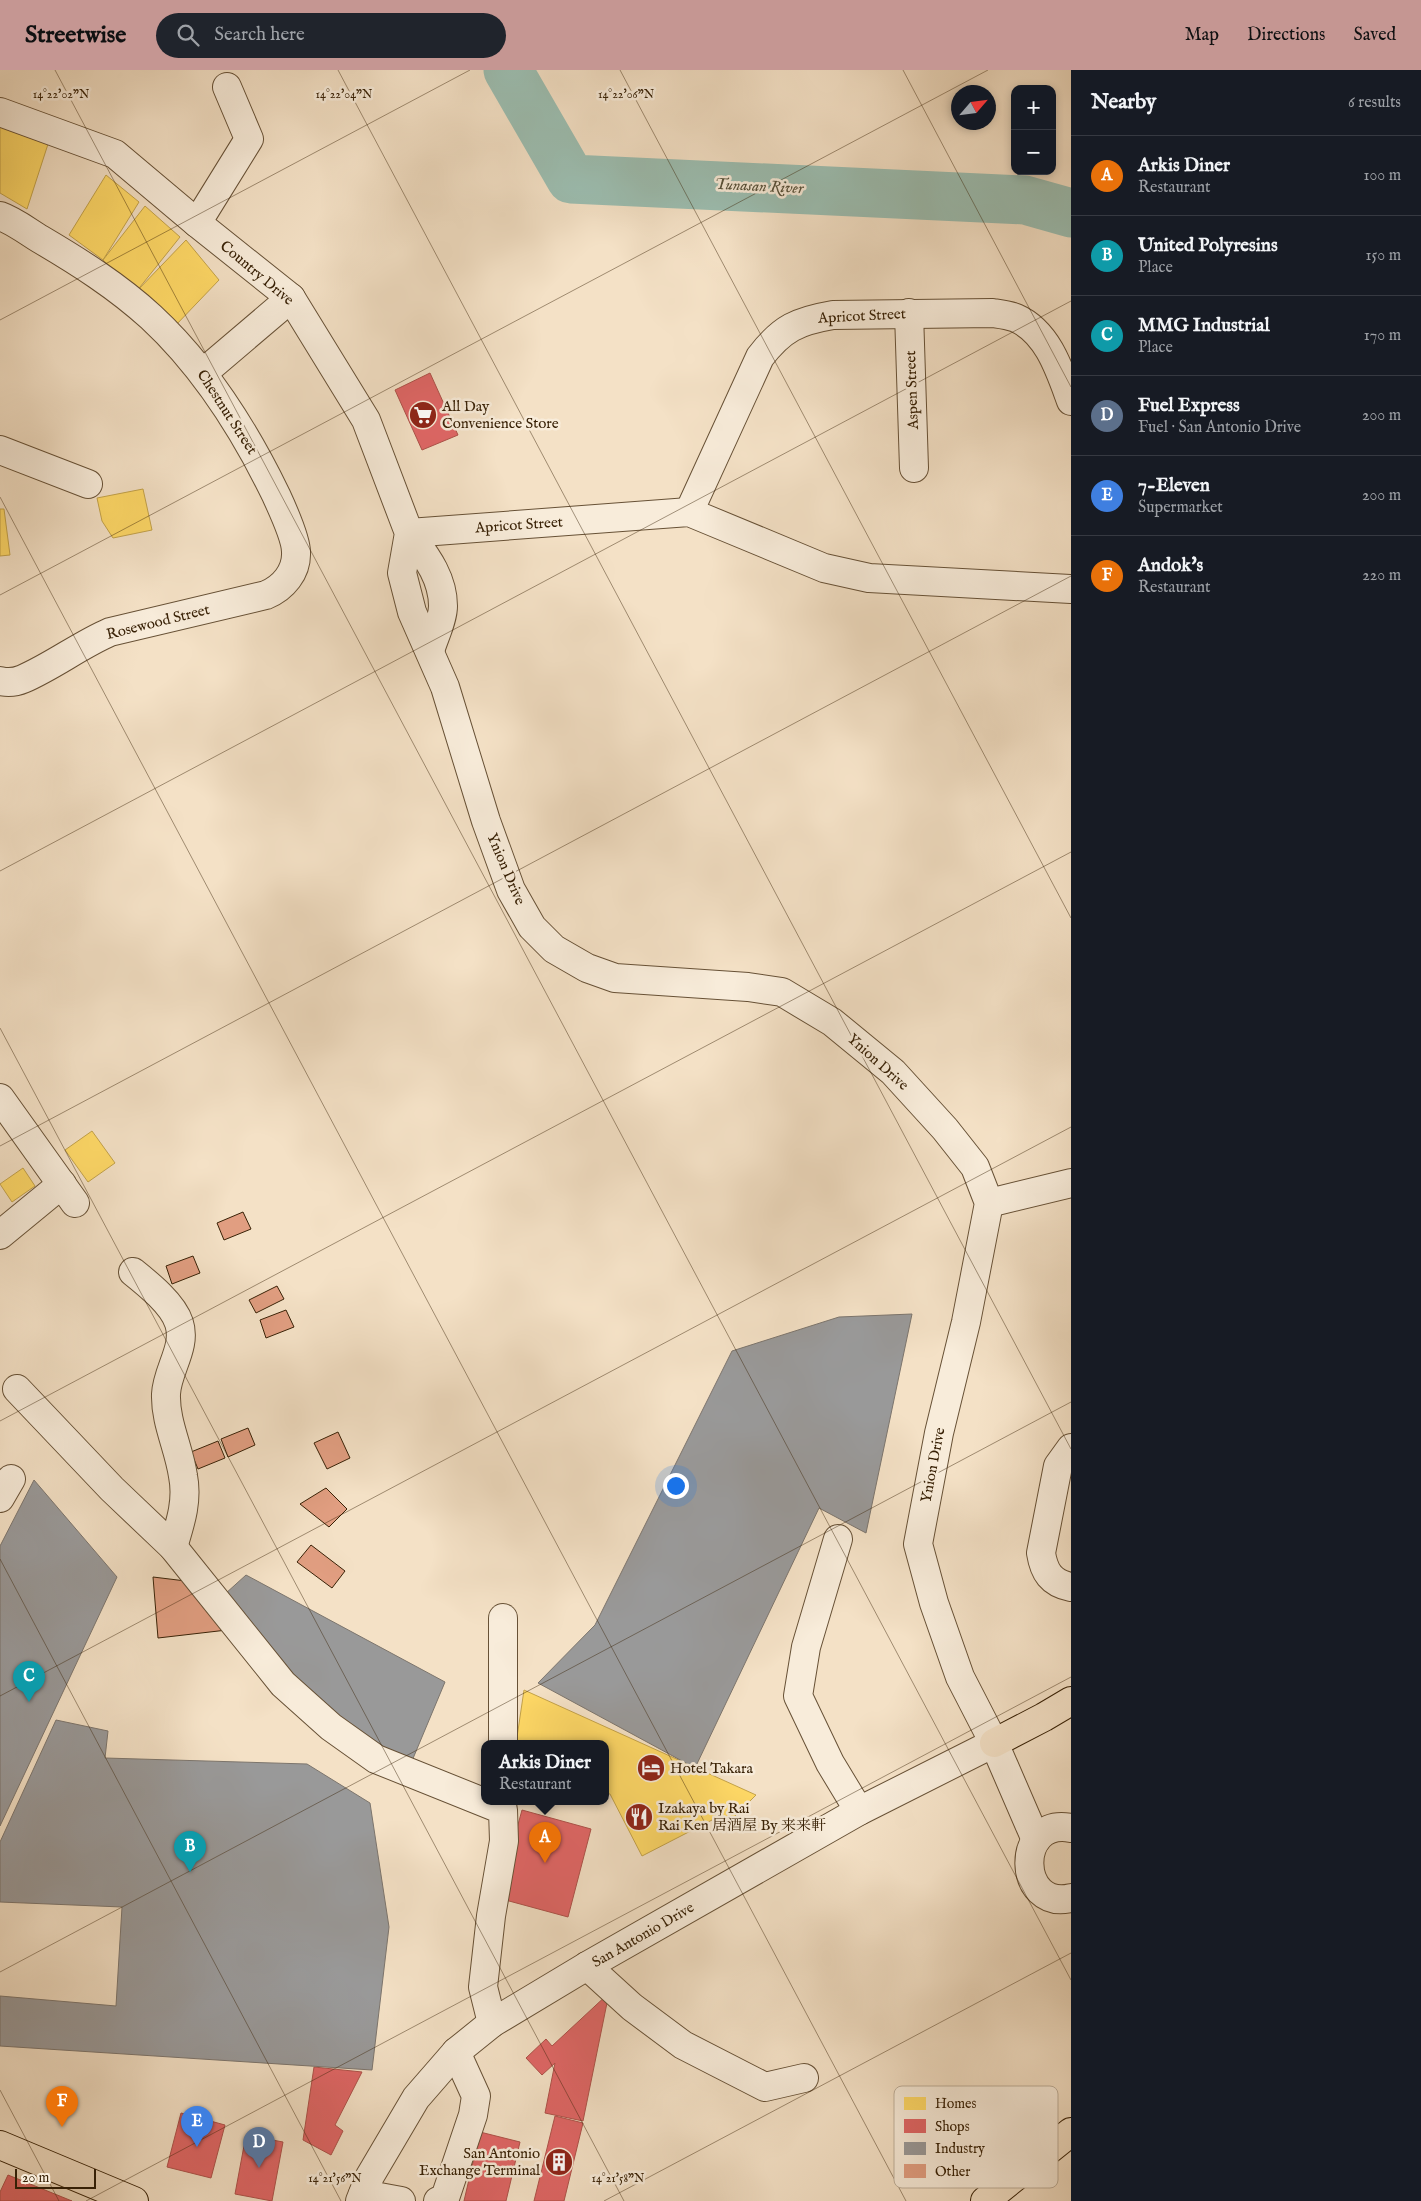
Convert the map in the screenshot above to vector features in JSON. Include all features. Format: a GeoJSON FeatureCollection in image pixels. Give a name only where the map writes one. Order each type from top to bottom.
{"type":"FeatureCollection","features":[{"type":"Feature","properties":{"kind":"main road"},"geometry":{"type":"LineString","coordinates":[[994,1743],[1071,1701]]}},
{"type":"Feature","properties":{"kind":"main road"},"geometry":{"type":"LineString","coordinates":[[1044,1717],[1071,1708]]}},
{"type":"Feature","properties":{"kind":"main road"},"geometry":{"type":"LineString","coordinates":[[1058,2142],[1071,2132]]}},
{"type":"Feature","properties":{"kind":"main road"},"geometry":{"type":"LineString","coordinates":[[0,2145],[134,2201]]}},
{"type":"Feature","properties":{"kind":"main road"},"geometry":{"type":"LineString","coordinates":[[985,2201],[1001,2188]]}},
{"type":"Feature","properties":{"kind":"street"},"geometry":{"type":"LineString","coordinates":[[197,223],[249,138],[227,87]]}},
{"type":"Feature","properties":{"kind":"street","name":"Country Drive"},"geometry":{"type":"LineString","coordinates":[[0,112],[115,154],[197,223],[292,298],[366,420],[409,533],[432,566],[440,585],[443,607],[430,651]]}},
{"type":"Feature","properties":{"kind":"street","name":"Chestnut Street"},"geometry":{"type":"LineString","coordinates":[[1,221],[94,272],[151,316],[204,372],[253,448],[284,511],[296,551],[294,566],[287,580],[277,590],[266,595]]}},
{"type":"Feature","properties":{"kind":"street"},"geometry":{"type":"LineString","coordinates":[[204,372],[292,298]]}},
{"type":"Feature","properties":{"kind":"street","name":"Apricot Street"},"geometry":{"type":"LineString","coordinates":[[689,512],[760,357],[773,339],[789,327],[812,318],[833,314],[909,313],[993,313],[1016,318],[1035,331],[1050,351],[1071,401]]}},
{"type":"Feature","properties":{"kind":"street","name":"Aspen Street"},"geometry":{"type":"LineString","coordinates":[[909,313],[914,468]]}},
{"type":"Feature","properties":{"kind":"street"},"geometry":{"type":"LineString","coordinates":[[0,450],[88,484]]}},
{"type":"Feature","properties":{"kind":"street","name":"Apricot Street"},"geometry":{"type":"LineString","coordinates":[[409,533],[689,512],[824,568],[869,578],[1071,590]]}},
{"type":"Feature","properties":{"kind":"street","name":"Ynion Drive"},"geometry":{"type":"LineString","coordinates":[[409,533],[402,573],[406,593],[412,612],[445,687],[486,821],[511,890],[532,927],[554,949],[587,968],[615,978],[748,987],[782,992],[832,1022],[893,1072],[945,1129],[975,1167],[989,1204],[966,1322],[939,1433],[918,1544],[934,1603],[960,1676],[994,1743],[1036,1840]]}},
{"type":"Feature","properties":{"kind":"street","name":"Rosewood Street"},"geometry":{"type":"LineString","coordinates":[[0,681],[7,683],[22,680],[88,642],[110,632],[266,595]]}},
{"type":"Feature","properties":{"kind":"street"},"geometry":{"type":"LineString","coordinates":[[0,1235],[68,1193],[1,1101]]}},
{"type":"Feature","properties":{"kind":"street"},"geometry":{"type":"LineString","coordinates":[[989,1204],[1071,1183]]}},
{"type":"Feature","properties":{"kind":"street"},"geometry":{"type":"LineString","coordinates":[[133,1272],[156,1290],[179,1322],[180,1342],[167,1389],[166,1408],[184,1477],[184,1512],[173,1547]]}},
{"type":"Feature","properties":{"kind":"street"},"geometry":{"type":"LineString","coordinates":[[18,1389],[112,1488],[173,1547],[283,1684],[331,1727],[376,1759],[481,1798]]}},
{"type":"Feature","properties":{"kind":"street"},"geometry":{"type":"LineString","coordinates":[[1071,1448],[1058,1466],[1041,1553],[1043,1565],[1050,1578],[1060,1585],[1071,1587]]}},
{"type":"Feature","properties":{"kind":"street"},"geometry":{"type":"LineString","coordinates":[[838,1539],[806,1647],[798,1696],[830,1763],[859,1811]]}},
{"type":"Feature","properties":{"kind":"street"},"geometry":{"type":"LineString","coordinates":[[503,1618],[503,1740]]}},
{"type":"Feature","properties":{"kind":"street","name":"San Antonio Drive"},"geometry":{"type":"LineString","coordinates":[[361,2198],[370,2176],[416,2098],[456,2052],[492,2023],[587,1966],[859,1811],[994,1743]]}},
{"type":"Feature","properties":{"kind":"street"},"geometry":{"type":"LineString","coordinates":[[492,2023],[483,1987],[491,1916],[504,1841],[503,1806]]}},
{"type":"Feature","properties":{"kind":"street"},"geometry":{"type":"LineString","coordinates":[[1071,1828],[1056,1828],[1045,1832],[1036,1840],[1030,1851],[1028,1862],[1029,1874],[1043,1893],[1054,1898],[1071,1898]]}},
{"type":"Feature","properties":{"kind":"street"},"geometry":{"type":"LineString","coordinates":[[587,1966],[632,2007],[682,2045],[765,2087],[804,2078]]}},
{"type":"Feature","properties":{"kind":"street"},"geometry":{"type":"LineString","coordinates":[[438,2201],[445,2198],[473,2115],[476,2096],[456,2052]]}},
{"type":"Feature","properties":{"kind":"street"},"geometry":{"type":"LineString","coordinates":[[361,2198],[401,2201]]}},
{"type":"Feature","properties":{"kind":"building: Homes"},"geometry":{"type":"Polygon","coordinates":[[[0,127],[49,141],[27,209],[0,193],[0,127]]]}},
{"type":"Feature","properties":{"kind":"building: Homes"},"geometry":{"type":"Polygon","coordinates":[[[106,175],[139,202],[103,260],[69,235],[106,175]]]}},
{"type":"Feature","properties":{"kind":"building: Homes"},"geometry":{"type":"Polygon","coordinates":[[[145,206],[180,237],[136,292],[103,260],[145,206]]]}},
{"type":"Feature","properties":{"kind":"building: Homes"},"geometry":{"type":"Polygon","coordinates":[[[186,240],[219,280],[175,326],[136,292],[186,240]]]}},
{"type":"Feature","properties":{"kind":"building: Homes"},"geometry":{"type":"Polygon","coordinates":[[[143,489],[152,530],[113,538],[102,521],[97,498],[143,489]]]}},
{"type":"Feature","properties":{"kind":"building: Homes"},"geometry":{"type":"Polygon","coordinates":[[[0,509],[4,509],[10,555],[0,556],[0,509]]]}},
{"type":"Feature","properties":{"kind":"building: Homes"},"geometry":{"type":"Polygon","coordinates":[[[92,1131],[115,1163],[88,1182],[65,1150],[92,1131]]]}},
{"type":"Feature","properties":{"kind":"building: Homes"},"geometry":{"type":"Polygon","coordinates":[[[23,1168],[35,1186],[12,1202],[0,1184],[23,1168]]]}},
{"type":"Feature","properties":{"kind":"building: Homes","name":"Hotel Takara"},"geometry":{"type":"Polygon","coordinates":[[[524,1690],[756,1795],[723,1828],[712,1820],[642,1856],[609,1794],[609,1740],[517,1740],[524,1690]]]}},
{"type":"Feature","properties":{"kind":"building: Shops"},"geometry":{"type":"Polygon","coordinates":[[[430,373],[458,435],[422,450],[395,390],[430,373]]]}},
{"type":"Feature","properties":{"kind":"building: Shops"},"geometry":{"type":"Polygon","coordinates":[[[522,1810],[591,1829],[568,1917],[498,1898],[522,1810]]]}},
{"type":"Feature","properties":{"kind":"building: Shops"},"geometry":{"type":"Polygon","coordinates":[[[609,1993],[583,2121],[545,2113],[555,2063],[542,2075],[526,2058],[546,2039],[552,2046],[609,1993]]]}},
{"type":"Feature","properties":{"kind":"building: Shops"},"geometry":{"type":"Polygon","coordinates":[[[314,2067],[362,2072],[335,2125],[343,2131],[331,2155],[303,2140],[314,2067]]]}},
{"type":"Feature","properties":{"kind":"building: Shops"},"geometry":{"type":"Polygon","coordinates":[[[181,2113],[225,2125],[211,2178],[167,2167],[181,2113]]]}},
{"type":"Feature","properties":{"kind":"building: Shops","name":"San Antonio Exchange Terminal"},"geometry":{"type":"Polygon","coordinates":[[[555,2116],[583,2123],[564,2201],[534,2201],[555,2116]]]}},
{"type":"Feature","properties":{"kind":"building: Shops"},"geometry":{"type":"Polygon","coordinates":[[[480,2132],[520,2142],[506,2201],[464,2201],[480,2132]]]}},
{"type":"Feature","properties":{"kind":"building: Shops"},"geometry":{"type":"Polygon","coordinates":[[[246,2135],[283,2142],[272,2201],[235,2194],[246,2135]]]}},
{"type":"Feature","properties":{"kind":"building: Shops"},"geometry":{"type":"Polygon","coordinates":[[[8,2175],[72,2201],[0,2201],[0,2192],[8,2175]]]}},
{"type":"Feature","properties":{"kind":"building: Industry"},"geometry":{"type":"Polygon","coordinates":[[[912,1314],[866,1533],[819,1508],[695,1768],[538,1683],[595,1625],[732,1351],[839,1317],[912,1314]]]}},
{"type":"Feature","properties":{"kind":"building: Industry"},"geometry":{"type":"Polygon","coordinates":[[[34,1480],[117,1577],[0,1826],[0,1546],[34,1480]]]}},
{"type":"Feature","properties":{"kind":"building: Industry"},"geometry":{"type":"Polygon","coordinates":[[[246,1575],[445,1682],[409,1768],[301,1690],[225,1594],[246,1575]]]}},
{"type":"Feature","properties":{"kind":"building: Industry"},"geometry":{"type":"Polygon","coordinates":[[[56,1720],[108,1731],[105,1758],[307,1764],[370,1803],[389,1927],[372,2070],[0,2046],[0,1996],[116,2006],[122,1907],[0,1902],[0,1842],[56,1720]]]}},
{"type":"Feature","properties":{"kind":"building: Other"},"geometry":{"type":"Polygon","coordinates":[[[243,1212],[251,1229],[224,1240],[217,1223],[243,1212]]]}},
{"type":"Feature","properties":{"kind":"building: Other"},"geometry":{"type":"Polygon","coordinates":[[[193,1256],[200,1273],[172,1284],[166,1266],[193,1256]]]}},
{"type":"Feature","properties":{"kind":"building: Other"},"geometry":{"type":"Polygon","coordinates":[[[277,1286],[284,1299],[256,1313],[249,1300],[277,1286]]]}},
{"type":"Feature","properties":{"kind":"building: Other"},"geometry":{"type":"Polygon","coordinates":[[[286,1310],[294,1327],[266,1338],[260,1320],[286,1310]]]}},
{"type":"Feature","properties":{"kind":"building: Other"},"geometry":{"type":"Polygon","coordinates":[[[248,1428],[255,1445],[228,1457],[221,1439],[248,1428]]]}},
{"type":"Feature","properties":{"kind":"building: Other"},"geometry":{"type":"Polygon","coordinates":[[[338,1432],[350,1458],[327,1469],[314,1443],[338,1432]]]}},
{"type":"Feature","properties":{"kind":"building: Other"},"geometry":{"type":"Polygon","coordinates":[[[218,1441],[225,1458],[198,1469],[191,1452],[218,1441]]]}},
{"type":"Feature","properties":{"kind":"building: Other"},"geometry":{"type":"Polygon","coordinates":[[[326,1488],[347,1509],[329,1527],[300,1504],[326,1488]]]}},
{"type":"Feature","properties":{"kind":"building: Other"},"geometry":{"type":"Polygon","coordinates":[[[311,1545],[345,1571],[332,1588],[297,1562],[311,1545]]]}},
{"type":"Feature","properties":{"kind":"building: Other"},"geometry":{"type":"Polygon","coordinates":[[[153,1577],[194,1582],[227,1630],[158,1638],[153,1577]]]}},
{"type":"Feature","properties":{"kind":"waterway","name":"Tunasan River"},"geometry":{"type":"LineString","coordinates":[[508,70],[571,179],[1025,200],[1071,213]]}},
{"type":"Feature","properties":{"kind":"place","name":"All Day Convenience Store"},"geometry":{"type":"Point","coordinates":[423,415]}},
{"type":"Feature","properties":{"kind":"place","name":"MMG Industrial"},"geometry":{"type":"Point","coordinates":[29,1702]}},
{"type":"Feature","properties":{"kind":"place","name":"Hotel Takara"},"geometry":{"type":"Point","coordinates":[651,1768]}},
{"type":"Feature","properties":{"kind":"place","name":"Izakaya by Rai Rai Ken 居酒屋 By 来来軒"},"geometry":{"type":"Point","coordinates":[639,1817]}},
{"type":"Feature","properties":{"kind":"place","name":"Arkis Diner"},"geometry":{"type":"Point","coordinates":[545,1863]}},
{"type":"Feature","properties":{"kind":"place","name":"United Polyresins"},"geometry":{"type":"Point","coordinates":[190,1872]}},
{"type":"Feature","properties":{"kind":"place","name":"Andok's"},"geometry":{"type":"Point","coordinates":[62,2127]}},
{"type":"Feature","properties":{"kind":"place","name":"7-Eleven"},"geometry":{"type":"Point","coordinates":[197,2147]}},
{"type":"Feature","properties":{"kind":"place","name":"San Antonio Exchange Terminal"},"geometry":{"type":"Point","coordinates":[559,2162]}},
{"type":"Feature","properties":{"kind":"place","name":"Fuel Express"},"geometry":{"type":"Point","coordinates":[259,2168]}}]}
